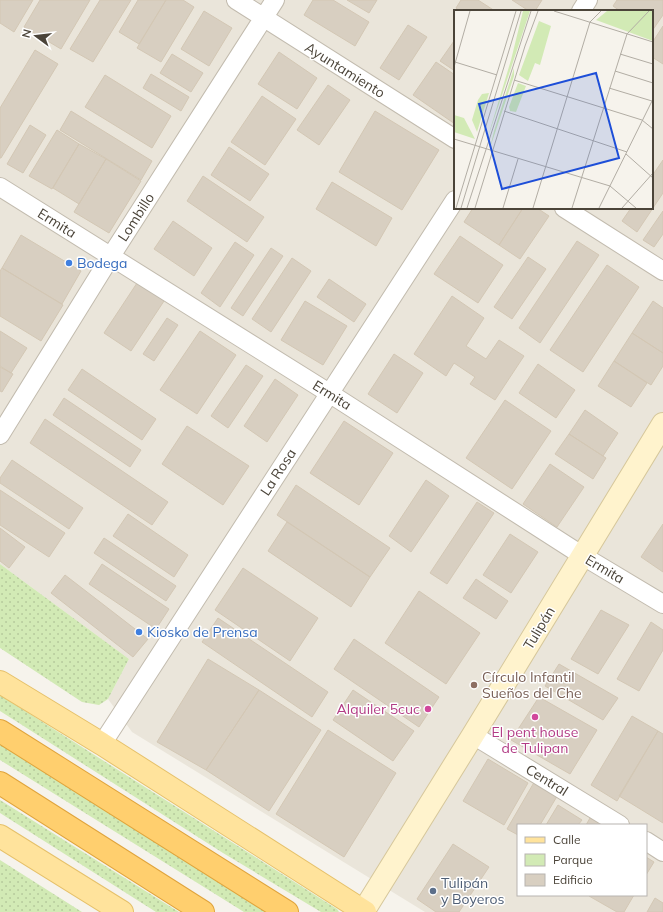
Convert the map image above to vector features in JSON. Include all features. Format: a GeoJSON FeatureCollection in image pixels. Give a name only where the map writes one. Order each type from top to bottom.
{"type":"FeatureCollection","features":[{"type":"Feature","properties":{"kind":"highway"},"geometry":{"type":"LineString","coordinates":[[0,730],[287,912]]}},
{"type":"Feature","properties":{"kind":"highway"},"geometry":{"type":"LineString","coordinates":[[0,783],[204,912]]}},
{"type":"Feature","properties":{"kind":"main road"},"geometry":{"type":"LineString","coordinates":[[0,682],[102,744],[364,912]]}},
{"type":"Feature","properties":{"kind":"main road"},"geometry":{"type":"LineString","coordinates":[[0,836],[122,912]]}},
{"type":"Feature","properties":{"kind":"street","name":"Ayuntamiento"},"geometry":{"type":"LineString","coordinates":[[236,0],[454,138]]}},
{"type":"Feature","properties":{"kind":"street","name":"Lombillo"},"geometry":{"type":"LineString","coordinates":[[0,435],[111,256],[275,0]]}},
{"type":"Feature","properties":{"kind":"street"},"geometry":{"type":"LineString","coordinates":[[582,10],[588,0]]}},
{"type":"Feature","properties":{"kind":"street","name":"Ermita"},"geometry":{"type":"LineString","coordinates":[[0,187],[329,393],[583,556],[663,604]]}},
{"type":"Feature","properties":{"kind":"street","name":"La Rosa"},"geometry":{"type":"LineString","coordinates":[[102,744],[454,202]]}},
{"type":"Feature","properties":{"kind":"street"},"geometry":{"type":"LineString","coordinates":[[566,209],[663,271]]}},
{"type":"Feature","properties":{"kind":"street","name":"Tulipán"},"geometry":{"type":"LineString","coordinates":[[364,912],[663,424]]}},
{"type":"Feature","properties":{"kind":"street","name":"Central"},"geometry":{"type":"LineString","coordinates":[[473,735],[618,824]]}},
{"type":"Feature","properties":{"kind":"street"},"geometry":{"type":"LineString","coordinates":[[647,842],[663,852]]}},
{"type":"Feature","properties":{"kind":"shaded area"},"geometry":{"type":"Polygon","coordinates":[[[0,0],[663,0],[663,912],[425,912],[132,732],[108,699],[129,659],[0,564],[0,0]]]}},
{"type":"Feature","properties":{"kind":"green space"},"geometry":{"type":"Polygon","coordinates":[[[0,564],[129,659],[108,699],[99,705],[82,702],[0,648],[0,564]]]}},
{"type":"Feature","properties":{"kind":"green space"},"geometry":{"type":"Polygon","coordinates":[[[0,695],[337,909],[339,912],[321,912],[223,853],[0,711],[0,695]]]}},
{"type":"Feature","properties":{"kind":"green space"},"geometry":{"type":"Polygon","coordinates":[[[0,742],[270,912],[244,912],[0,760],[0,742]]]}},
{"type":"Feature","properties":{"kind":"green space"},"geometry":{"type":"Polygon","coordinates":[[[0,800],[179,912],[156,912],[0,813],[0,800]]]}},
{"type":"Feature","properties":{"kind":"green space"},"geometry":{"type":"Polygon","coordinates":[[[0,860],[82,912],[0,912],[0,860]]]}},
{"type":"Feature","properties":{"kind":"building"},"geometry":{"type":"Polygon","coordinates":[[[0,0],[33,0],[14,32],[0,23],[0,0]]]}},
{"type":"Feature","properties":{"kind":"building"},"geometry":{"type":"Polygon","coordinates":[[[40,0],[90,0],[61,49],[24,27],[40,0]]]}},
{"type":"Feature","properties":{"kind":"building"},"geometry":{"type":"Polygon","coordinates":[[[100,0],[131,0],[93,62],[70,49],[100,0]]]}},
{"type":"Feature","properties":{"kind":"building"},"geometry":{"type":"Polygon","coordinates":[[[138,0],[166,0],[139,44],[119,32],[138,0]]]}},
{"type":"Feature","properties":{"kind":"building"},"geometry":{"type":"Polygon","coordinates":[[[166,0],[183,0],[194,7],[161,62],[137,48],[166,0]]]}},
{"type":"Feature","properties":{"kind":"building"},"geometry":{"type":"Polygon","coordinates":[[[313,0],[333,0],[369,22],[355,46],[304,15],[313,0]]]}},
{"type":"Feature","properties":{"kind":"building"},"geometry":{"type":"Polygon","coordinates":[[[347,0],[377,0],[369,13],[347,0]]]}},
{"type":"Feature","properties":{"kind":"building"},"geometry":{"type":"Polygon","coordinates":[[[461,0],[478,0],[493,10],[459,10],[456,8],[461,0]]]}},
{"type":"Feature","properties":{"kind":"building"},"geometry":{"type":"Polygon","coordinates":[[[512,0],[542,0],[536,10],[527,10],[512,0]]]}},
{"type":"Feature","properties":{"kind":"building"},"geometry":{"type":"Polygon","coordinates":[[[617,0],[663,0],[663,15],[653,30],[653,10],[619,10],[613,6],[617,0]]]}},
{"type":"Feature","properties":{"kind":"building"},"geometry":{"type":"Polygon","coordinates":[[[204,11],[232,28],[209,66],[181,49],[204,11]]]}},
{"type":"Feature","properties":{"kind":"building"},"geometry":{"type":"Polygon","coordinates":[[[408,25],[427,37],[399,80],[380,68],[408,25]]]}},
{"type":"Feature","properties":{"kind":"building"},"geometry":{"type":"Polygon","coordinates":[[[663,26],[663,64],[653,58],[653,41],[663,26]]]}},
{"type":"Feature","properties":{"kind":"building"},"geometry":{"type":"Polygon","coordinates":[[[454,41],[454,70],[440,61],[454,41]]]}},
{"type":"Feature","properties":{"kind":"building"},"geometry":{"type":"Polygon","coordinates":[[[35,50],[58,64],[0,158],[0,108],[35,50]]]}},
{"type":"Feature","properties":{"kind":"building"},"geometry":{"type":"Polygon","coordinates":[[[279,52],[317,78],[297,109],[258,84],[279,52]]]}},
{"type":"Feature","properties":{"kind":"building"},"geometry":{"type":"Polygon","coordinates":[[[172,54],[203,73],[191,92],[160,73],[172,54]]]}},
{"type":"Feature","properties":{"kind":"building"},"geometry":{"type":"Polygon","coordinates":[[[436,62],[454,74],[454,123],[413,95],[436,62]]]}},
{"type":"Feature","properties":{"kind":"building"},"geometry":{"type":"Polygon","coordinates":[[[151,74],[189,97],[181,111],[143,88],[151,74]]]}},
{"type":"Feature","properties":{"kind":"building"},"geometry":{"type":"Polygon","coordinates":[[[105,75],[171,116],[152,148],[85,107],[105,75]]]}},
{"type":"Feature","properties":{"kind":"building"},"geometry":{"type":"Polygon","coordinates":[[[328,85],[350,100],[319,145],[297,130],[328,85]]]}},
{"type":"Feature","properties":{"kind":"building"},"geometry":{"type":"Polygon","coordinates":[[[262,96],[296,119],[265,165],[231,142],[262,96]]]}},
{"type":"Feature","properties":{"kind":"building"},"geometry":{"type":"Polygon","coordinates":[[[71,111],[152,161],[141,180],[60,130],[71,111]]]}},
{"type":"Feature","properties":{"kind":"building"},"geometry":{"type":"Polygon","coordinates":[[[375,111],[439,150],[402,210],[339,172],[375,111]]]}},
{"type":"Feature","properties":{"kind":"building"},"geometry":{"type":"Polygon","coordinates":[[[30,125],[46,135],[23,173],[7,164],[30,125]]]}},
{"type":"Feature","properties":{"kind":"building"},"geometry":{"type":"Polygon","coordinates":[[[57,130],[79,144],[52,189],[29,176],[57,130]]]}},
{"type":"Feature","properties":{"kind":"building"},"geometry":{"type":"Polygon","coordinates":[[[79,144],[106,159],[79,204],[53,188],[79,144]]]}},
{"type":"Feature","properties":{"kind":"building"},"geometry":{"type":"Polygon","coordinates":[[[229,147],[269,174],[250,201],[211,175],[229,147]]]}},
{"type":"Feature","properties":{"kind":"building"},"geometry":{"type":"Polygon","coordinates":[[[106,159],[141,181],[109,233],[74,212],[106,159]]]}},
{"type":"Feature","properties":{"kind":"building"},"geometry":{"type":"Polygon","coordinates":[[[663,160],[663,193],[653,208],[653,175],[663,160]]]}},
{"type":"Feature","properties":{"kind":"building"},"geometry":{"type":"Polygon","coordinates":[[[203,176],[264,217],[247,242],[187,201],[203,176]]]}},
{"type":"Feature","properties":{"kind":"building"},"geometry":{"type":"Polygon","coordinates":[[[332,182],[392,218],[376,246],[316,209],[332,182]]]}},
{"type":"Feature","properties":{"kind":"building"},"geometry":{"type":"Polygon","coordinates":[[[472,209],[522,209],[499,245],[464,222],[472,209]]]}},
{"type":"Feature","properties":{"kind":"building"},"geometry":{"type":"Polygon","coordinates":[[[522,209],[538,209],[549,216],[520,259],[499,245],[522,209]]]}},
{"type":"Feature","properties":{"kind":"building"},"geometry":{"type":"Polygon","coordinates":[[[630,209],[652,209],[637,232],[622,221],[630,209]]]}},
{"type":"Feature","properties":{"kind":"building"},"geometry":{"type":"Polygon","coordinates":[[[663,211],[663,234],[654,247],[643,240],[663,211]]]}},
{"type":"Feature","properties":{"kind":"building"},"geometry":{"type":"Polygon","coordinates":[[[173,221],[212,248],[194,276],[154,249],[173,221]]]}},
{"type":"Feature","properties":{"kind":"building"},"geometry":{"type":"Polygon","coordinates":[[[21,235],[81,271],[62,304],[2,268],[21,235]]]}},
{"type":"Feature","properties":{"kind":"building"},"geometry":{"type":"Polygon","coordinates":[[[460,236],[503,265],[478,303],[434,274],[460,236]]]}},
{"type":"Feature","properties":{"kind":"building"},"geometry":{"type":"Polygon","coordinates":[[[577,241],[599,255],[540,343],[519,328],[577,241]]]}},
{"type":"Feature","properties":{"kind":"building"},"geometry":{"type":"Polygon","coordinates":[[[235,242],[254,255],[220,307],[201,293],[235,242]]]}},
{"type":"Feature","properties":{"kind":"building"},"geometry":{"type":"Polygon","coordinates":[[[271,248],[283,256],[243,316],[231,308],[271,248]]]}},
{"type":"Feature","properties":{"kind":"building"},"geometry":{"type":"Polygon","coordinates":[[[528,257],[546,269],[512,319],[494,307],[528,257]]]}},
{"type":"Feature","properties":{"kind":"building"},"geometry":{"type":"Polygon","coordinates":[[[292,258],[311,271],[271,332],[252,319],[292,258]]]}},
{"type":"Feature","properties":{"kind":"building"},"geometry":{"type":"Polygon","coordinates":[[[607,265],[639,287],[583,372],[550,350],[607,265]]]}},
{"type":"Feature","properties":{"kind":"building"},"geometry":{"type":"Polygon","coordinates":[[[2,268],[63,305],[41,341],[0,316],[0,271],[2,268]]]}},
{"type":"Feature","properties":{"kind":"building"},"geometry":{"type":"Polygon","coordinates":[[[329,279],[366,304],[354,322],[317,297],[329,279]]]}},
{"type":"Feature","properties":{"kind":"building"},"geometry":{"type":"Polygon","coordinates":[[[139,280],[166,298],[131,351],[104,333],[139,280]]]}},
{"type":"Feature","properties":{"kind":"building"},"geometry":{"type":"Polygon","coordinates":[[[452,296],[484,318],[466,346],[486,359],[499,340],[524,356],[495,400],[470,384],[475,377],[454,363],[446,376],[414,354],[452,296]]]}},
{"type":"Feature","properties":{"kind":"building"},"geometry":{"type":"Polygon","coordinates":[[[305,301],[347,326],[323,365],[281,340],[305,301]]]}},
{"type":"Feature","properties":{"kind":"building"},"geometry":{"type":"Polygon","coordinates":[[[653,301],[663,308],[663,353],[632,333],[653,301]]]}},
{"type":"Feature","properties":{"kind":"building"},"geometry":{"type":"Polygon","coordinates":[[[167,318],[178,325],[154,361],[143,354],[167,318]]]}},
{"type":"Feature","properties":{"kind":"building"},"geometry":{"type":"Polygon","coordinates":[[[0,331],[27,348],[11,373],[0,366],[0,331]]]}},
{"type":"Feature","properties":{"kind":"building"},"geometry":{"type":"Polygon","coordinates":[[[200,331],[236,355],[197,414],[160,390],[200,331]]]}},
{"type":"Feature","properties":{"kind":"building"},"geometry":{"type":"Polygon","coordinates":[[[632,333],[663,353],[663,366],[651,385],[614,361],[632,333]]]}},
{"type":"Feature","properties":{"kind":"building"},"geometry":{"type":"Polygon","coordinates":[[[394,354],[423,373],[397,413],[368,394],[394,354]]]}},
{"type":"Feature","properties":{"kind":"building"},"geometry":{"type":"Polygon","coordinates":[[[614,361],[647,383],[631,407],[598,386],[614,361]]]}},
{"type":"Feature","properties":{"kind":"building"},"geometry":{"type":"Polygon","coordinates":[[[538,364],[575,390],[556,418],[519,393],[538,364]]]}},
{"type":"Feature","properties":{"kind":"building"},"geometry":{"type":"Polygon","coordinates":[[[246,365],[263,376],[228,428],[211,416],[246,365]]]}},
{"type":"Feature","properties":{"kind":"building"},"geometry":{"type":"Polygon","coordinates":[[[0,367],[13,374],[2,392],[0,391],[0,367]]]}},
{"type":"Feature","properties":{"kind":"building"},"geometry":{"type":"Polygon","coordinates":[[[82,369],[156,419],[142,440],[68,390],[82,369]]]}},
{"type":"Feature","properties":{"kind":"building"},"geometry":{"type":"Polygon","coordinates":[[[275,379],[298,395],[267,442],[244,426],[275,379]]]}},
{"type":"Feature","properties":{"kind":"building"},"geometry":{"type":"Polygon","coordinates":[[[64,398],[141,450],[130,467],[53,415],[64,398]]]}},
{"type":"Feature","properties":{"kind":"building"},"geometry":{"type":"Polygon","coordinates":[[[505,400],[551,431],[512,489],[466,458],[505,400]]]}},
{"type":"Feature","properties":{"kind":"building"},"geometry":{"type":"Polygon","coordinates":[[[585,410],[618,433],[603,456],[569,434],[585,410]]]}},
{"type":"Feature","properties":{"kind":"building"},"geometry":{"type":"Polygon","coordinates":[[[45,419],[168,502],[152,525],[30,443],[45,419]]]}},
{"type":"Feature","properties":{"kind":"building"},"geometry":{"type":"Polygon","coordinates":[[[344,421],[393,453],[359,505],[310,473],[344,421]]]}},
{"type":"Feature","properties":{"kind":"building"},"geometry":{"type":"Polygon","coordinates":[[[187,426],[249,466],[223,505],[162,464],[187,426]]]}},
{"type":"Feature","properties":{"kind":"building"},"geometry":{"type":"Polygon","coordinates":[[[569,434],[606,458],[593,479],[555,454],[569,434]]]}},
{"type":"Feature","properties":{"kind":"building"},"geometry":{"type":"Polygon","coordinates":[[[12,460],[83,508],[69,529],[0,483],[0,478],[12,460]]]}},
{"type":"Feature","properties":{"kind":"building"},"geometry":{"type":"Polygon","coordinates":[[[550,464],[584,487],[557,527],[523,504],[550,464]]]}},
{"type":"Feature","properties":{"kind":"building"},"geometry":{"type":"Polygon","coordinates":[[[426,480],[449,496],[411,552],[389,536],[426,480]]]}},
{"type":"Feature","properties":{"kind":"building"},"geometry":{"type":"Polygon","coordinates":[[[296,485],[390,548],[370,577],[277,515],[296,485]]]}},
{"type":"Feature","properties":{"kind":"building"},"geometry":{"type":"Polygon","coordinates":[[[0,490],[65,533],[49,557],[0,525],[0,490]]]}},
{"type":"Feature","properties":{"kind":"building"},"geometry":{"type":"Polygon","coordinates":[[[477,502],[494,513],[447,584],[430,573],[477,502]]]}},
{"type":"Feature","properties":{"kind":"building"},"geometry":{"type":"Polygon","coordinates":[[[128,514],[188,555],[174,577],[113,536],[128,514]]]}},
{"type":"Feature","properties":{"kind":"building"},"geometry":{"type":"Polygon","coordinates":[[[287,522],[370,577],[351,607],[268,551],[287,522]]]}},
{"type":"Feature","properties":{"kind":"building"},"geometry":{"type":"Polygon","coordinates":[[[663,524],[663,572],[641,557],[663,524]]]}},
{"type":"Feature","properties":{"kind":"building"},"geometry":{"type":"Polygon","coordinates":[[[0,528],[25,547],[9,568],[0,561],[0,528]]]}},
{"type":"Feature","properties":{"kind":"building"},"geometry":{"type":"Polygon","coordinates":[[[510,534],[538,552],[511,593],[483,575],[510,534]]]}},
{"type":"Feature","properties":{"kind":"building"},"geometry":{"type":"Polygon","coordinates":[[[104,538],[176,586],[166,601],[94,553],[104,538]]]}},
{"type":"Feature","properties":{"kind":"building"},"geometry":{"type":"Polygon","coordinates":[[[102,564],[169,609],[156,629],[89,584],[102,564]]]}},
{"type":"Feature","properties":{"kind":"building"},"geometry":{"type":"Polygon","coordinates":[[[243,568],[318,618],[290,661],[215,610],[243,568]]]}},
{"type":"Feature","properties":{"kind":"building"},"geometry":{"type":"Polygon","coordinates":[[[65,575],[148,639],[133,657],[51,593],[65,575]]]}},
{"type":"Feature","properties":{"kind":"building"},"geometry":{"type":"Polygon","coordinates":[[[476,579],[508,601],[496,619],[463,598],[476,579]]]}},
{"type":"Feature","properties":{"kind":"building"},"geometry":{"type":"Polygon","coordinates":[[[419,591],[480,633],[446,684],[385,643],[419,591]]]}},
{"type":"Feature","properties":{"kind":"building"},"geometry":{"type":"Polygon","coordinates":[[[601,610],[629,625],[598,674],[571,659],[601,610]]]}},
{"type":"Feature","properties":{"kind":"building"},"geometry":{"type":"Polygon","coordinates":[[[218,618],[328,692],[312,717],[202,642],[218,618]]]}},
{"type":"Feature","properties":{"kind":"building"},"geometry":{"type":"Polygon","coordinates":[[[651,622],[663,630],[663,650],[639,691],[617,679],[651,622]]]}},
{"type":"Feature","properties":{"kind":"building"},"geometry":{"type":"Polygon","coordinates":[[[354,639],[439,697],[419,727],[334,669],[354,639]]]}},
{"type":"Feature","properties":{"kind":"building"},"geometry":{"type":"Polygon","coordinates":[[[208,659],[259,690],[206,770],[157,742],[208,659]]]}},
{"type":"Feature","properties":{"kind":"building"},"geometry":{"type":"Polygon","coordinates":[[[559,664],[618,698],[603,720],[545,686],[559,664]]]}},
{"type":"Feature","properties":{"kind":"building"},"geometry":{"type":"Polygon","coordinates":[[[259,690],[321,730],[269,811],[206,770],[259,690]]]}},
{"type":"Feature","properties":{"kind":"building"},"geometry":{"type":"Polygon","coordinates":[[[353,690],[414,731],[393,761],[333,720],[353,690]]]}},
{"type":"Feature","properties":{"kind":"building"},"geometry":{"type":"Polygon","coordinates":[[[539,697],[597,730],[570,774],[511,740],[539,697]]]}},
{"type":"Feature","properties":{"kind":"building"},"geometry":{"type":"Polygon","coordinates":[[[632,716],[658,731],[617,801],[591,785],[632,716]]]}},
{"type":"Feature","properties":{"kind":"building"},"geometry":{"type":"Polygon","coordinates":[[[328,730],[396,773],[344,857],[276,814],[328,730]]]}},
{"type":"Feature","properties":{"kind":"building"},"geometry":{"type":"Polygon","coordinates":[[[658,731],[663,734],[663,823],[619,796],[658,731]]]}},
{"type":"Feature","properties":{"kind":"building"},"geometry":{"type":"Polygon","coordinates":[[[488,759],[528,783],[504,825],[463,801],[488,759]]]}},
{"type":"Feature","properties":{"kind":"building"},"geometry":{"type":"Polygon","coordinates":[[[536,779],[559,793],[541,824],[517,824],[517,834],[507,829],[536,779]]]}},
{"type":"Feature","properties":{"kind":"building"},"geometry":{"type":"Polygon","coordinates":[[[558,805],[582,820],[579,824],[547,824],[558,805]]]}},
{"type":"Feature","properties":{"kind":"building"},"geometry":{"type":"Polygon","coordinates":[[[590,818],[601,824],[587,824],[590,818]]]}},
{"type":"Feature","properties":{"kind":"building"},"geometry":{"type":"Polygon","coordinates":[[[453,844],[489,867],[459,912],[436,912],[417,899],[453,844]]]}},
{"type":"Feature","properties":{"kind":"building"},"geometry":{"type":"Polygon","coordinates":[[[647,858],[654,862],[647,873],[647,858]]]}},
{"type":"Feature","properties":{"kind":"building"},"geometry":{"type":"Polygon","coordinates":[[[589,896],[633,896],[624,912],[617,912],[589,896]]]}},
{"type":"Feature","properties":{"kind":"building"},"geometry":{"type":"Polygon","coordinates":[[[655,898],[663,903],[663,912],[647,912],[655,898]]]}},
{"type":"Feature","properties":{"kind":"place","name":"Bodega"},"geometry":{"type":"Point","coordinates":[69,263]}},
{"type":"Feature","properties":{"kind":"place","name":"Kiosko de Prensa"},"geometry":{"type":"Point","coordinates":[139,632]}},
{"type":"Feature","properties":{"kind":"place","name":"Círculo Infantil Sueños del Che"},"geometry":{"type":"Point","coordinates":[474,685]}},
{"type":"Feature","properties":{"kind":"place","name":"Alquiler 5cuc"},"geometry":{"type":"Point","coordinates":[428,709]}},
{"type":"Feature","properties":{"kind":"place","name":"El pent house de Tulipan"},"geometry":{"type":"Point","coordinates":[535,717]}},
{"type":"Feature","properties":{"kind":"place","name":"Tulipán y Boyeros"},"geometry":{"type":"Point","coordinates":[433,891]}}]}
